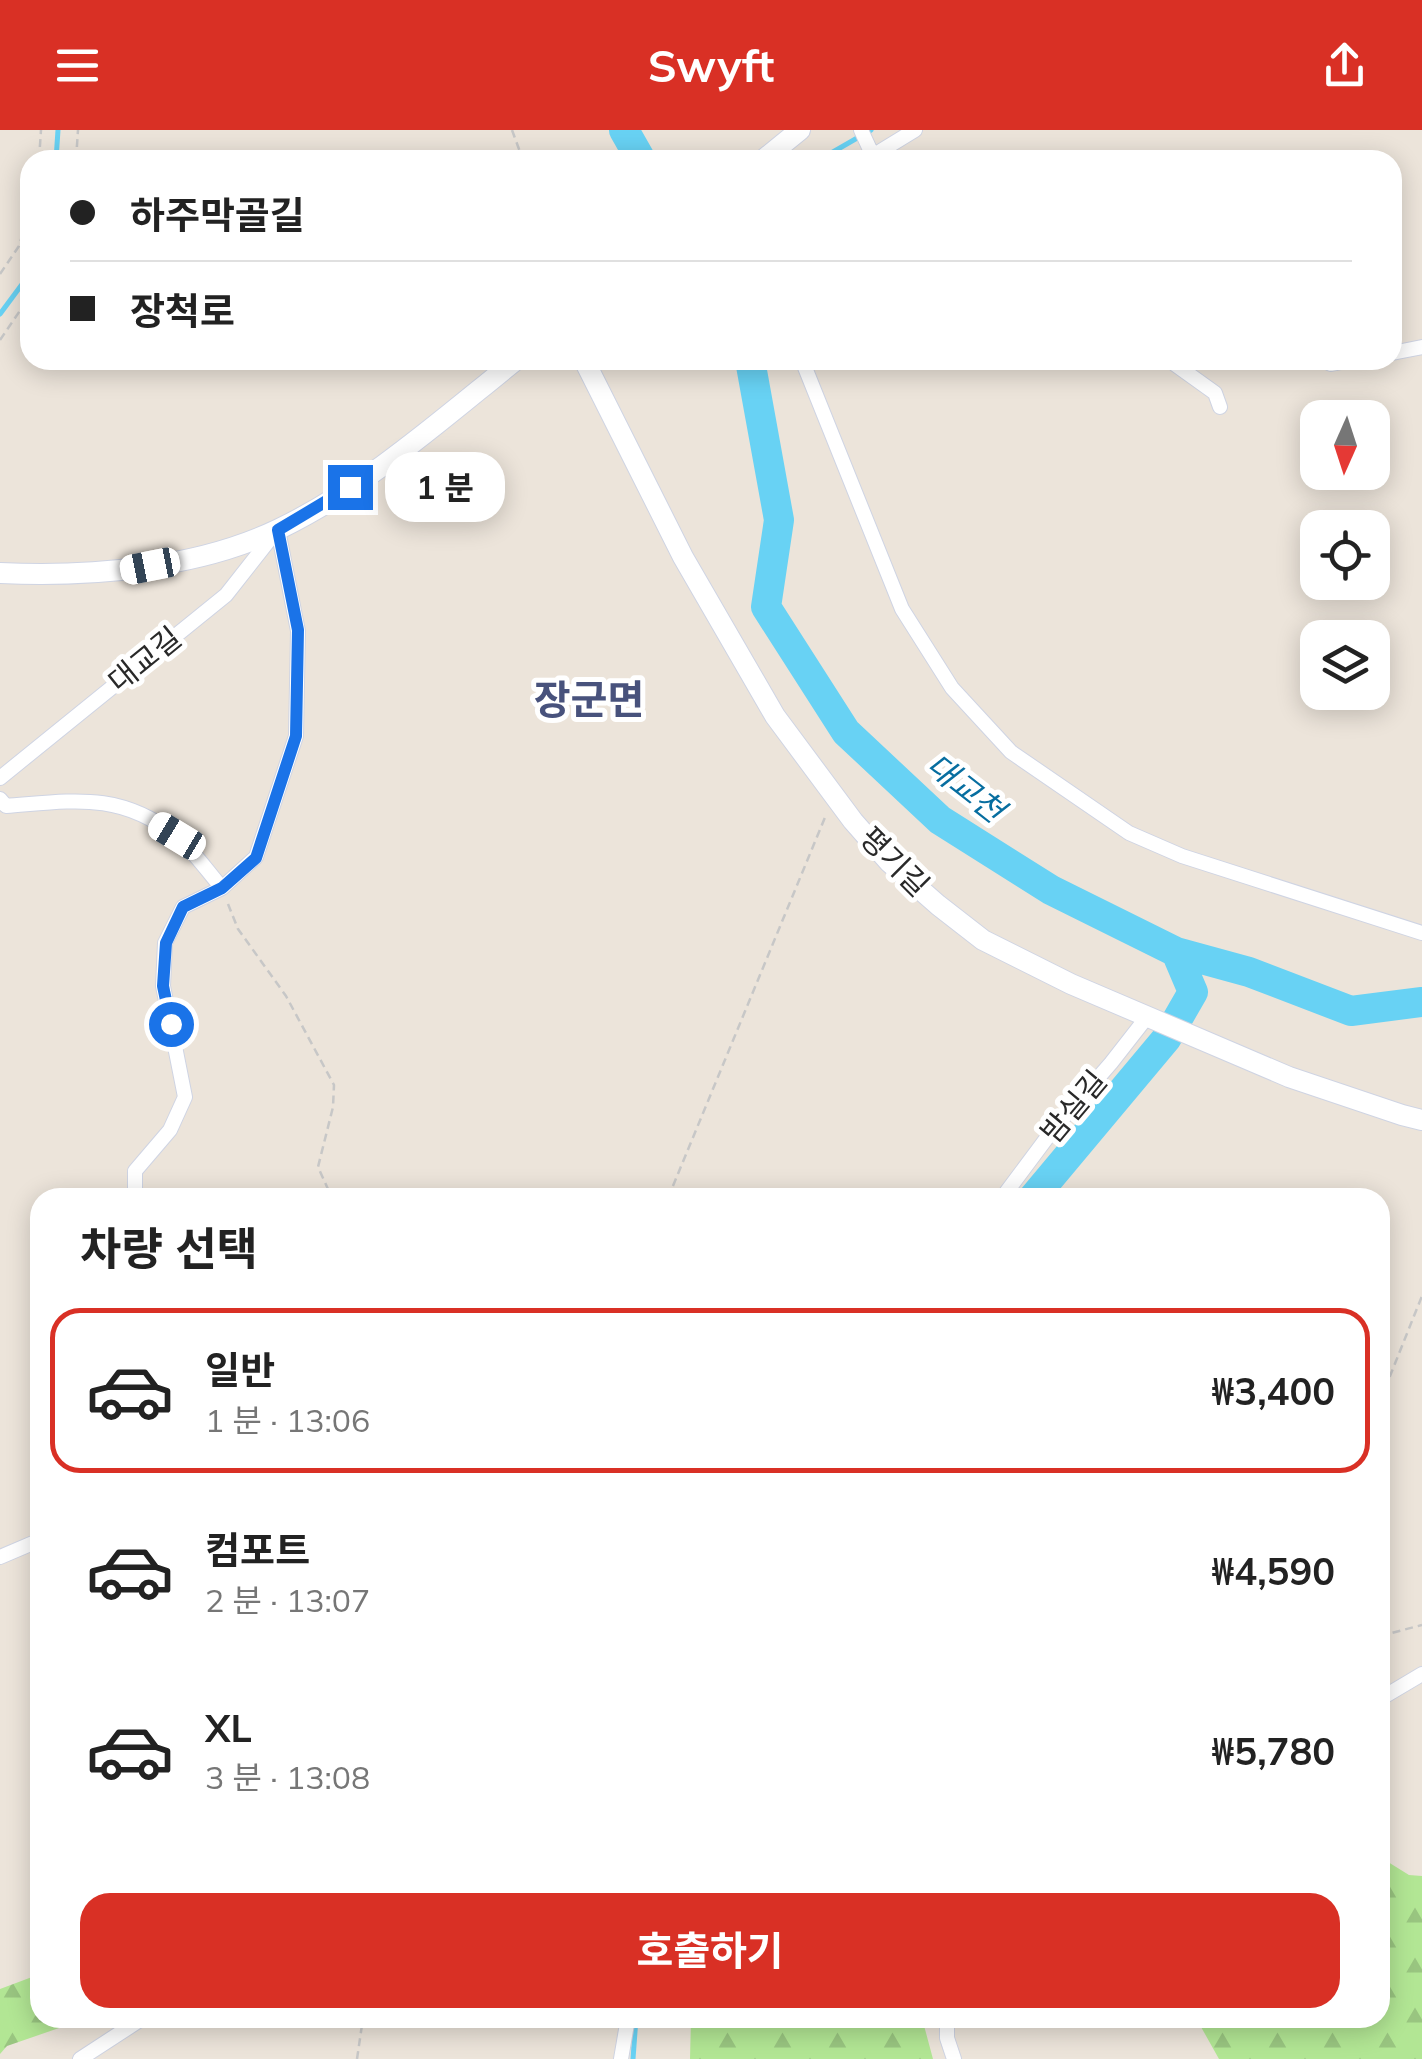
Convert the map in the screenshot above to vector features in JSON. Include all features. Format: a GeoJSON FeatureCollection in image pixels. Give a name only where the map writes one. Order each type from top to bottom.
{"type":"FeatureCollection","features":[{"type":"Feature","properties":{"kind":"main road"},"geometry":{"type":"LineString","coordinates":[[776,150],[800,130]]}},
{"type":"Feature","properties":{"kind":"main road"},"geometry":{"type":"LineString","coordinates":[[0,573],[120,571],[179,560],[278,530],[375,471],[503,370]]}},
{"type":"Feature","properties":{"kind":"main road","name":"평기길"},"geometry":{"type":"LineString","coordinates":[[589,370],[682,557],[775,716],[889,862],[984,940],[1163,1024],[1289,1076],[1422,1120]]}},
{"type":"Feature","properties":{"kind":"street"},"geometry":{"type":"LineString","coordinates":[[869,150],[916,130]]}},
{"type":"Feature","properties":{"kind":"street"},"geometry":{"type":"LineString","coordinates":[[806,370],[902,609],[952,688],[1011,752],[1128,833],[1182,856],[1422,934]]}},
{"type":"Feature","properties":{"kind":"street"},"geometry":{"type":"LineString","coordinates":[[1183,370],[1215,392],[1220,406]]}},
{"type":"Feature","properties":{"kind":"street"},"geometry":{"type":"LineString","coordinates":[[135,1188],[135,1171],[170,1130],[185,1097],[163,986],[166,943],[183,907],[222,888],[256,858],[296,736],[298,630],[278,530]]}},
{"type":"Feature","properties":{"kind":"street","name":"대교길"},"geometry":{"type":"LineString","coordinates":[[0,778],[226,595],[278,530]]}},
{"type":"Feature","properties":{"kind":"street"},"geometry":{"type":"LineString","coordinates":[[0,799],[6,806],[82,800],[129,808],[177,836],[222,888]]}},
{"type":"Feature","properties":{"kind":"street","name":"밤실길"},"geometry":{"type":"LineString","coordinates":[[1010,1188],[1111,1064],[1163,1024]]}},
{"type":"Feature","properties":{"kind":"street"},"geometry":{"type":"LineString","coordinates":[[0,1557],[30,1544]]}},
{"type":"Feature","properties":{"kind":"street"},"geometry":{"type":"LineString","coordinates":[[1390,1693],[1422,1674]]}},
{"type":"Feature","properties":{"kind":"street"},"geometry":{"type":"LineString","coordinates":[[80,2059],[128,2028]]}},
{"type":"Feature","properties":{"kind":"street"},"geometry":{"type":"LineString","coordinates":[[621,2059],[626,2028]]}},
{"type":"Feature","properties":{"kind":"street"},"geometry":{"type":"LineString","coordinates":[[948,2028],[954,2059]]}},
{"type":"Feature","properties":{"kind":"path"},"geometry":{"type":"LineString","coordinates":[[0,274],[20,243]]}},
{"type":"Feature","properties":{"kind":"path"},"geometry":{"type":"LineString","coordinates":[[0,340],[20,311]]}},
{"type":"Feature","properties":{"kind":"path"},"geometry":{"type":"LineString","coordinates":[[672,1188],[834,795]]}},
{"type":"Feature","properties":{"kind":"path"},"geometry":{"type":"LineString","coordinates":[[222,888],[238,928],[286,996],[334,1085],[333,1106],[318,1167],[327,1188]]}},
{"type":"Feature","properties":{"kind":"path"},"geometry":{"type":"LineString","coordinates":[[1390,1376],[1422,1296]]}},
{"type":"Feature","properties":{"kind":"path"},"geometry":{"type":"LineString","coordinates":[[1390,1633],[1422,1625]]}},
{"type":"Feature","properties":{"kind":"path"},"geometry":{"type":"LineString","coordinates":[[357,2059],[362,2028]]}},
{"type":"Feature","properties":{"kind":"green space"},"geometry":{"type":"Polygon","coordinates":[[[1390,1863],[1409,1875],[1422,1876],[1422,2059],[1219,2059],[1202,2028],[1390,2028],[1390,1863]]]}},
{"type":"Feature","properties":{"kind":"green space"},"geometry":{"type":"Polygon","coordinates":[[[30,1978],[30,2028],[59,2028],[7,2046],[0,2054],[0,1989],[30,1978]]]}},
{"type":"Feature","properties":{"kind":"green space"},"geometry":{"type":"Polygon","coordinates":[[[691,2028],[925,2028],[933,2059],[690,2059],[691,2028]]]}},
{"type":"Feature","properties":{"kind":"waterway"},"geometry":{"type":"LineString","coordinates":[[57,150],[58,130]]}},
{"type":"Feature","properties":{"kind":"waterway","name":"대교천"},"geometry":{"type":"LineString","coordinates":[[624,130],[635,150]]}},
{"type":"Feature","properties":{"kind":"waterway"},"geometry":{"type":"LineString","coordinates":[[836,150],[871,130]]}},
{"type":"Feature","properties":{"kind":"waterway"},"geometry":{"type":"LineString","coordinates":[[0,314],[20,287]]}},
{"type":"Feature","properties":{"kind":"waterway","name":"대교천"},"geometry":{"type":"LineString","coordinates":[[752,370],[779,520],[766,607],[846,732],[940,820],[1051,890],[1176,952],[1249,972],[1351,1011],[1422,1002]]}},
{"type":"Feature","properties":{"kind":"waterway"},"geometry":{"type":"LineString","coordinates":[[1041,1188],[1166,1039],[1193,992],[1176,952]]}},
{"type":"Feature","properties":{"kind":"waterway"},"geometry":{"type":"LineString","coordinates":[[633,2059],[635,2028]]}},
{"type":"Feature","properties":{"kind":"district","name":"장군면"},"geometry":{"type":"Point","coordinates":[589,700]}},
{"type":"Feature","properties":{"kind":"route"},"geometry":{"type":"LineString","coordinates":[[171,1024],[163,986],[166,943],[183,907],[222,888],[256,858],[296,736],[298,630],[278,530],[350,487]]}}]}
